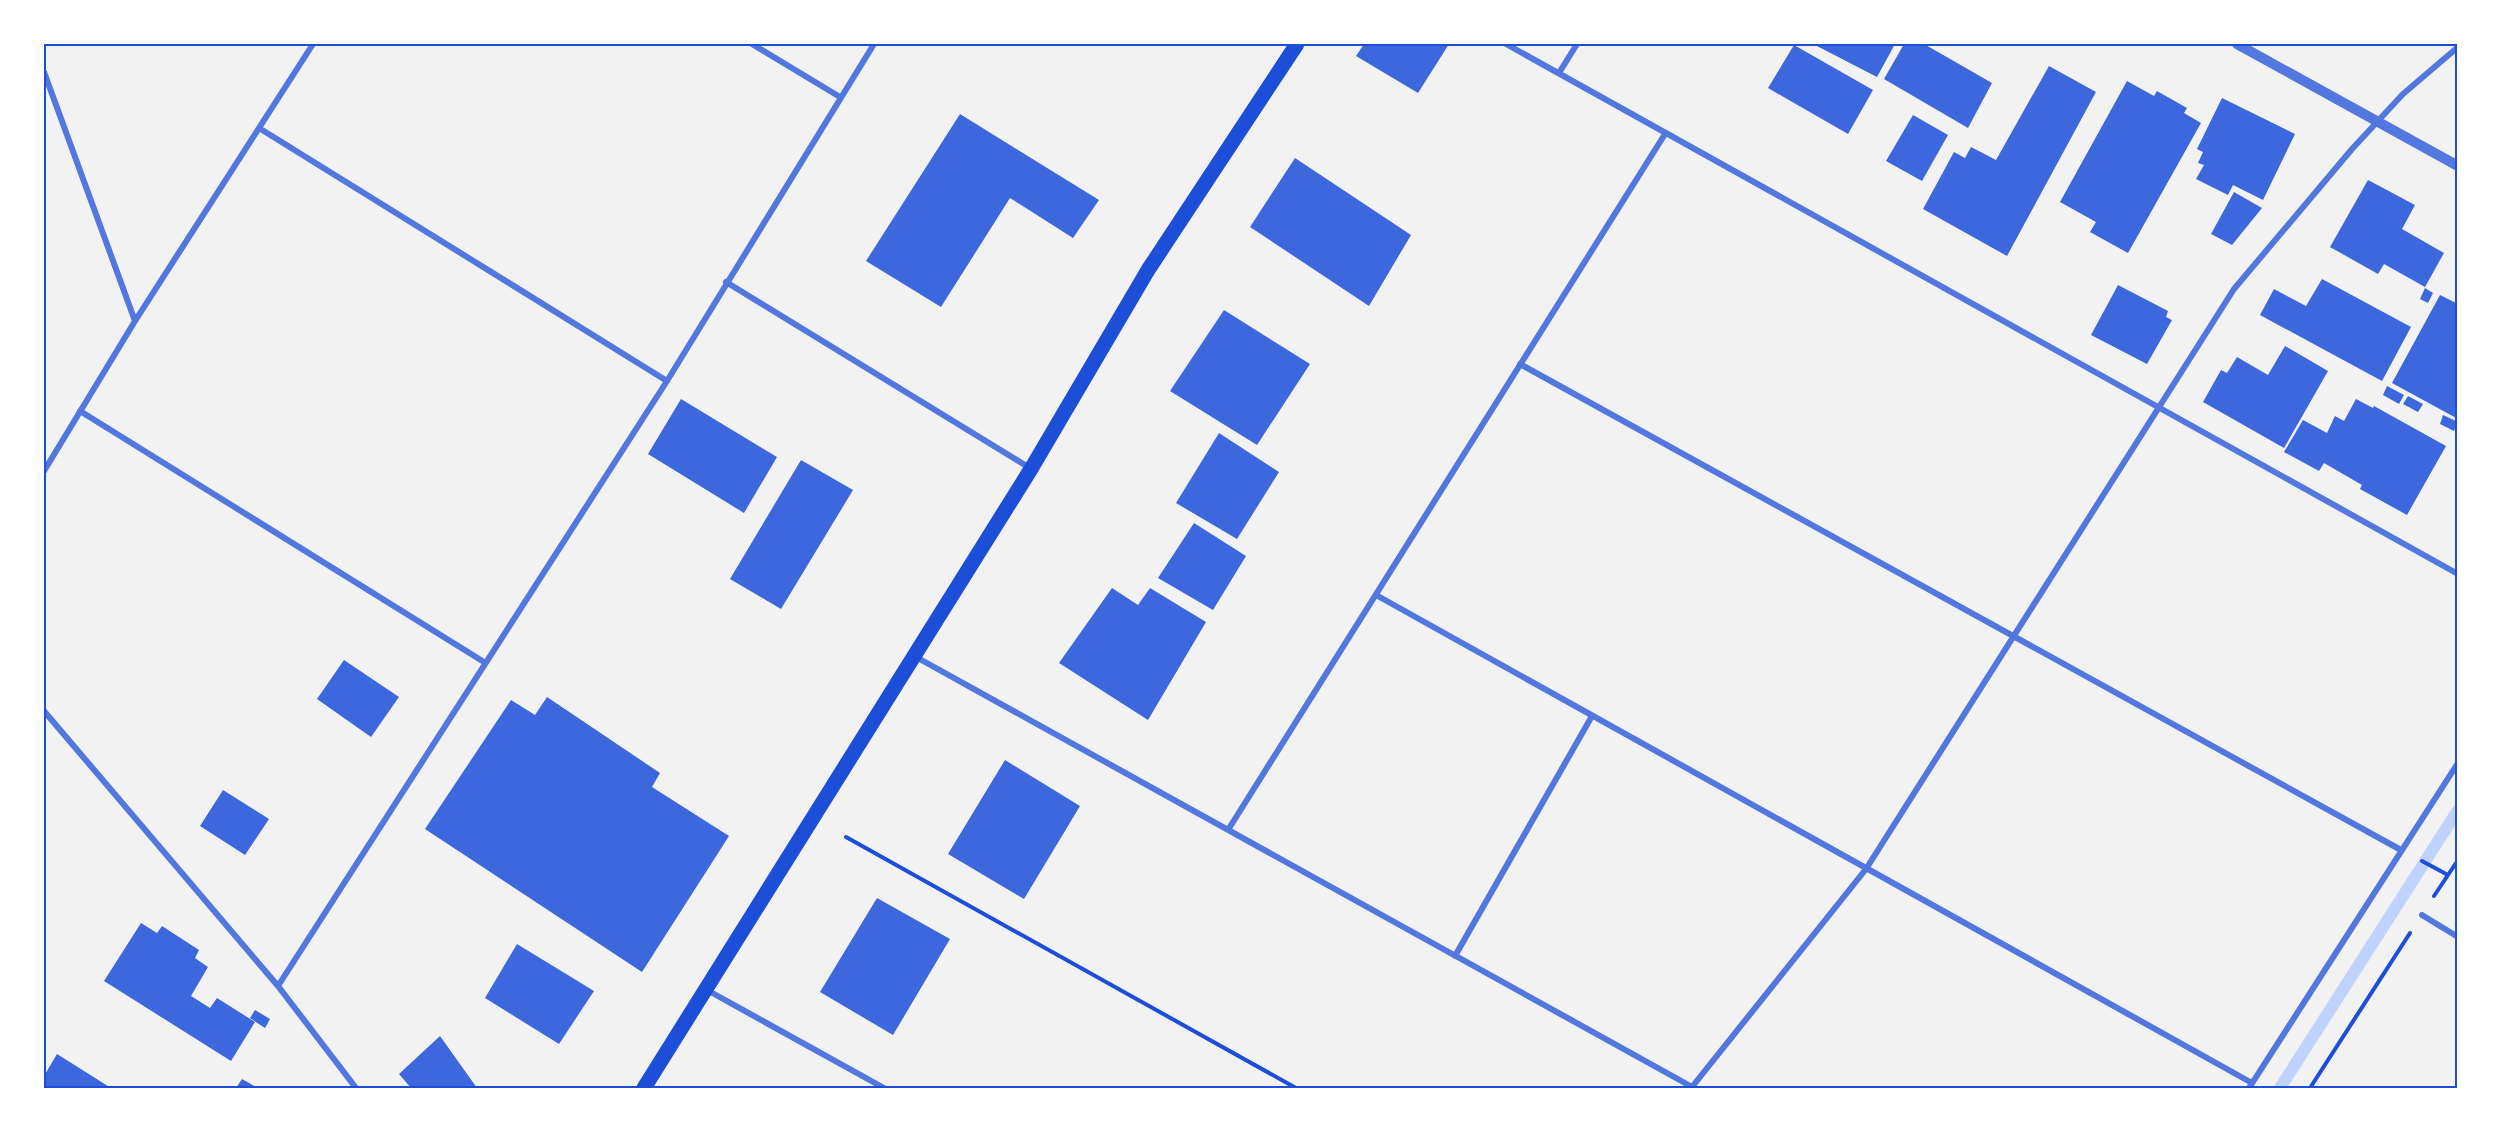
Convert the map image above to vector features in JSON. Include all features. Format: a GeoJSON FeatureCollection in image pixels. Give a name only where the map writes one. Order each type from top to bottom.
{"type":"FeatureCollection","features":[{"type":"Feature","properties":{"kind":"main road"},"geometry":{"type":"LineString","coordinates":[[644,1089],[1031,469],[1148,270],[1297,44]]}},
{"type":"Feature","properties":{"kind":"street"},"geometry":{"type":"LineString","coordinates":[[44,471],[135,321],[313,44]]}},
{"type":"Feature","properties":{"kind":"street"},"geometry":{"type":"LineString","coordinates":[[752,44],[840,97]]}},
{"type":"Feature","properties":{"kind":"street"},"geometry":{"type":"LineString","coordinates":[[278,986],[484,662],[668,381],[726,282],[873,44]]}},
{"type":"Feature","properties":{"kind":"street"},"geometry":{"type":"LineString","coordinates":[[1506,44],[2158,405],[2457,574]]}},
{"type":"Feature","properties":{"kind":"street"},"geometry":{"type":"LineString","coordinates":[[1559,73],[1577,44]]}},
{"type":"Feature","properties":{"kind":"street"},"geometry":{"type":"LineString","coordinates":[[2237,44],[2457,166]]}},
{"type":"Feature","properties":{"kind":"street"},"geometry":{"type":"LineString","coordinates":[[913,655],[1693,1088],[1866,869],[2158,405],[2234,289],[2352,148],[2403,94],[2457,47]]}},
{"type":"Feature","properties":{"kind":"street"},"geometry":{"type":"LineString","coordinates":[[44,72],[135,321]]}},
{"type":"Feature","properties":{"kind":"street"},"geometry":{"type":"LineString","coordinates":[[259,128],[668,381]]}},
{"type":"Feature","properties":{"kind":"street"},"geometry":{"type":"LineString","coordinates":[[1228,830],[1665,134]]}},
{"type":"Feature","properties":{"kind":"street"},"geometry":{"type":"LineString","coordinates":[[726,282],[1031,469]]}},
{"type":"Feature","properties":{"kind":"street"},"geometry":{"type":"LineString","coordinates":[[1520,364],[2401,850]]}},
{"type":"Feature","properties":{"kind":"street"},"geometry":{"type":"LineString","coordinates":[[80,411],[484,662]]}},
{"type":"Feature","properties":{"kind":"street"},"geometry":{"type":"LineString","coordinates":[[1376,595],[2251,1086],[2457,763]]}},
{"type":"Feature","properties":{"kind":"street"},"geometry":{"type":"LineString","coordinates":[[44,711],[278,986],[356,1089]]}},
{"type":"Feature","properties":{"kind":"street"},"geometry":{"type":"LineString","coordinates":[[1455,956],[1592,716]]}},
{"type":"Feature","properties":{"kind":"street"},"geometry":{"type":"LineString","coordinates":[[2422,915],[2457,937]]}},
{"type":"Feature","properties":{"kind":"street"},"geometry":{"type":"LineString","coordinates":[[707,990],[884,1089]]}},
{"type":"Feature","properties":{"kind":"path"},"geometry":{"type":"LineString","coordinates":[[846,837],[1296,1089]]}},
{"type":"Feature","properties":{"kind":"path"},"geometry":{"type":"LineString","coordinates":[[2310,1089],[2457,860]]}},
{"type":"Feature","properties":{"kind":"path"},"geometry":{"type":"LineString","coordinates":[[2439,870],[2448,875]]}},
{"type":"Feature","properties":{"kind":"building"},"geometry":{"type":"Polygon","coordinates":[[[1364,44],[1449,44],[1418,93],[1356,56],[1364,44]]]}},
{"type":"Feature","properties":{"kind":"building"},"geometry":{"type":"Polygon","coordinates":[[[1813,44],[1895,44],[1877,77],[1813,44]]]}},
{"type":"Feature","properties":{"kind":"building"},"geometry":{"type":"Polygon","coordinates":[[[1904,44],[1924,44],[1992,83],[1968,128],[1884,79],[1904,44]]]}},
{"type":"Feature","properties":{"kind":"building"},"geometry":{"type":"Polygon","coordinates":[[[1794,45],[1873,90],[1848,134],[1768,88],[1794,45]]]}},
{"type":"Feature","properties":{"kind":"building"},"geometry":{"type":"Polygon","coordinates":[[[2049,66],[2096,92],[2007,256],[1923,209],[1954,152],[1965,158],[1971,147],[1996,160],[2049,66]]]}},
{"type":"Feature","properties":{"kind":"building"},"geometry":{"type":"Polygon","coordinates":[[[2127,81],[2154,96],[2157,91],[2187,108],[2184,113],[2201,123],[2128,253],[2090,232],[2096,222],[2060,202],[2127,81]]]}},
{"type":"Feature","properties":{"kind":"building"},"geometry":{"type":"Polygon","coordinates":[[[2222,98],[2295,134],[2263,200],[2233,185],[2228,195],[2196,179],[2204,165],[2198,163],[2203,152],[2197,149],[2222,98]]]}},
{"type":"Feature","properties":{"kind":"building"},"geometry":{"type":"Polygon","coordinates":[[[960,114],[1099,200],[1073,238],[1010,198],[941,307],[866,261],[960,114]]]}},
{"type":"Feature","properties":{"kind":"building"},"geometry":{"type":"Polygon","coordinates":[[[1913,115],[1948,135],[1922,181],[1886,161],[1913,115]]]}},
{"type":"Feature","properties":{"kind":"building"},"geometry":{"type":"Polygon","coordinates":[[[1295,158],[1411,235],[1369,306],[1250,227],[1295,158]]]}},
{"type":"Feature","properties":{"kind":"building"},"geometry":{"type":"Polygon","coordinates":[[[2368,180],[2415,205],[2402,229],[2444,253],[2425,287],[2384,264],[2378,274],[2330,247],[2368,180]]]}},
{"type":"Feature","properties":{"kind":"building"},"geometry":{"type":"Polygon","coordinates":[[[2234,192],[2262,208],[2232,245],[2211,234],[2234,192]]]}},
{"type":"Feature","properties":{"kind":"building"},"geometry":{"type":"Polygon","coordinates":[[[2322,279],[2411,327],[2382,381],[2260,315],[2274,289],[2306,306],[2322,279]]]}},
{"type":"Feature","properties":{"kind":"building"},"geometry":{"type":"Polygon","coordinates":[[[2118,285],[2168,311],[2166,317],[2172,320],[2147,364],[2091,335],[2118,285]]]}},
{"type":"Feature","properties":{"kind":"building"},"geometry":{"type":"Polygon","coordinates":[[[2425,288],[2433,293],[2428,303],[2420,299],[2425,288]]]}},
{"type":"Feature","properties":{"kind":"building"},"geometry":{"type":"Polygon","coordinates":[[[2440,295],[2458,304],[2458,419],[2392,383],[2440,295]]]}},
{"type":"Feature","properties":{"kind":"building"},"geometry":{"type":"Polygon","coordinates":[[[1224,310],[1310,364],[1257,445],[1170,391],[1224,310]]]}},
{"type":"Feature","properties":{"kind":"building"},"geometry":{"type":"Polygon","coordinates":[[[2285,346],[2328,371],[2284,448],[2203,402],[2221,370],[2227,373],[2237,357],[2268,375],[2285,346]]]}},
{"type":"Feature","properties":{"kind":"building"},"geometry":{"type":"Polygon","coordinates":[[[2387,386],[2404,395],[2399,404],[2383,395],[2387,386]]]}},
{"type":"Feature","properties":{"kind":"building"},"geometry":{"type":"Polygon","coordinates":[[[2408,396],[2423,404],[2418,412],[2403,404],[2408,396]]]}},
{"type":"Feature","properties":{"kind":"building"},"geometry":{"type":"Polygon","coordinates":[[[681,399],[777,457],[744,513],[648,454],[681,399]]]}},
{"type":"Feature","properties":{"kind":"building"},"geometry":{"type":"Polygon","coordinates":[[[2356,399],[2373,408],[2374,406],[2446,446],[2407,515],[2360,489],[2362,485],[2324,463],[2319,471],[2284,452],[2303,420],[2327,433],[2335,416],[2344,421],[2356,399]]]}},
{"type":"Feature","properties":{"kind":"building"},"geometry":{"type":"Polygon","coordinates":[[[2443,415],[2458,422],[2454,431],[2440,424],[2443,415]]]}},
{"type":"Feature","properties":{"kind":"building"},"geometry":{"type":"Polygon","coordinates":[[[1219,433],[1279,472],[1237,539],[1176,503],[1219,433]]]}},
{"type":"Feature","properties":{"kind":"building"},"geometry":{"type":"Polygon","coordinates":[[[801,460],[853,490],[781,609],[730,579],[801,460]]]}},
{"type":"Feature","properties":{"kind":"building"},"geometry":{"type":"Polygon","coordinates":[[[1194,523],[1246,556],[1213,610],[1158,578],[1194,523]]]}},
{"type":"Feature","properties":{"kind":"building"},"geometry":{"type":"Polygon","coordinates":[[[1112,588],[1138,605],[1150,588],[1206,622],[1148,720],[1059,663],[1112,588]]]}},
{"type":"Feature","properties":{"kind":"building"},"geometry":{"type":"Polygon","coordinates":[[[344,660],[399,697],[371,737],[317,699],[344,660]]]}},
{"type":"Feature","properties":{"kind":"building"},"geometry":{"type":"Polygon","coordinates":[[[547,697],[660,773],[652,787],[729,836],[642,972],[425,829],[511,700],[535,715],[547,697]]]}},
{"type":"Feature","properties":{"kind":"building"},"geometry":{"type":"Polygon","coordinates":[[[1005,760],[1080,806],[1024,899],[948,854],[1005,760]]]}},
{"type":"Feature","properties":{"kind":"building"},"geometry":{"type":"Polygon","coordinates":[[[223,790],[269,819],[245,855],[200,826],[223,790]]]}},
{"type":"Feature","properties":{"kind":"building"},"geometry":{"type":"Polygon","coordinates":[[[877,898],[950,939],[893,1035],[820,992],[877,898]]]}},
{"type":"Feature","properties":{"kind":"building"},"geometry":{"type":"Polygon","coordinates":[[[141,923],[157,933],[162,926],[199,950],[195,958],[208,967],[191,996],[210,1008],[217,998],[255,1022],[231,1061],[104,981],[141,923]]]}},
{"type":"Feature","properties":{"kind":"building"},"geometry":{"type":"Polygon","coordinates":[[[517,944],[594,991],[559,1044],[485,998],[517,944]]]}},
{"type":"Feature","properties":{"kind":"building"},"geometry":{"type":"Polygon","coordinates":[[[255,1010],[270,1019],[265,1028],[250,1018],[255,1010]]]}},
{"type":"Feature","properties":{"kind":"building"},"geometry":{"type":"Polygon","coordinates":[[[440,1036],[477,1088],[411,1088],[399,1074],[440,1036]]]}},
{"type":"Feature","properties":{"kind":"building"},"geometry":{"type":"Polygon","coordinates":[[[57,1054],[111,1088],[44,1088],[44,1076],[57,1054]]]}},
{"type":"Feature","properties":{"kind":"building"},"geometry":{"type":"Polygon","coordinates":[[[242,1079],[258,1088],[236,1088],[242,1079]]]}},
{"type":"Feature","properties":{"kind":"waterway"},"geometry":{"type":"LineString","coordinates":[[2280,1088],[2458,810]]}}]}
